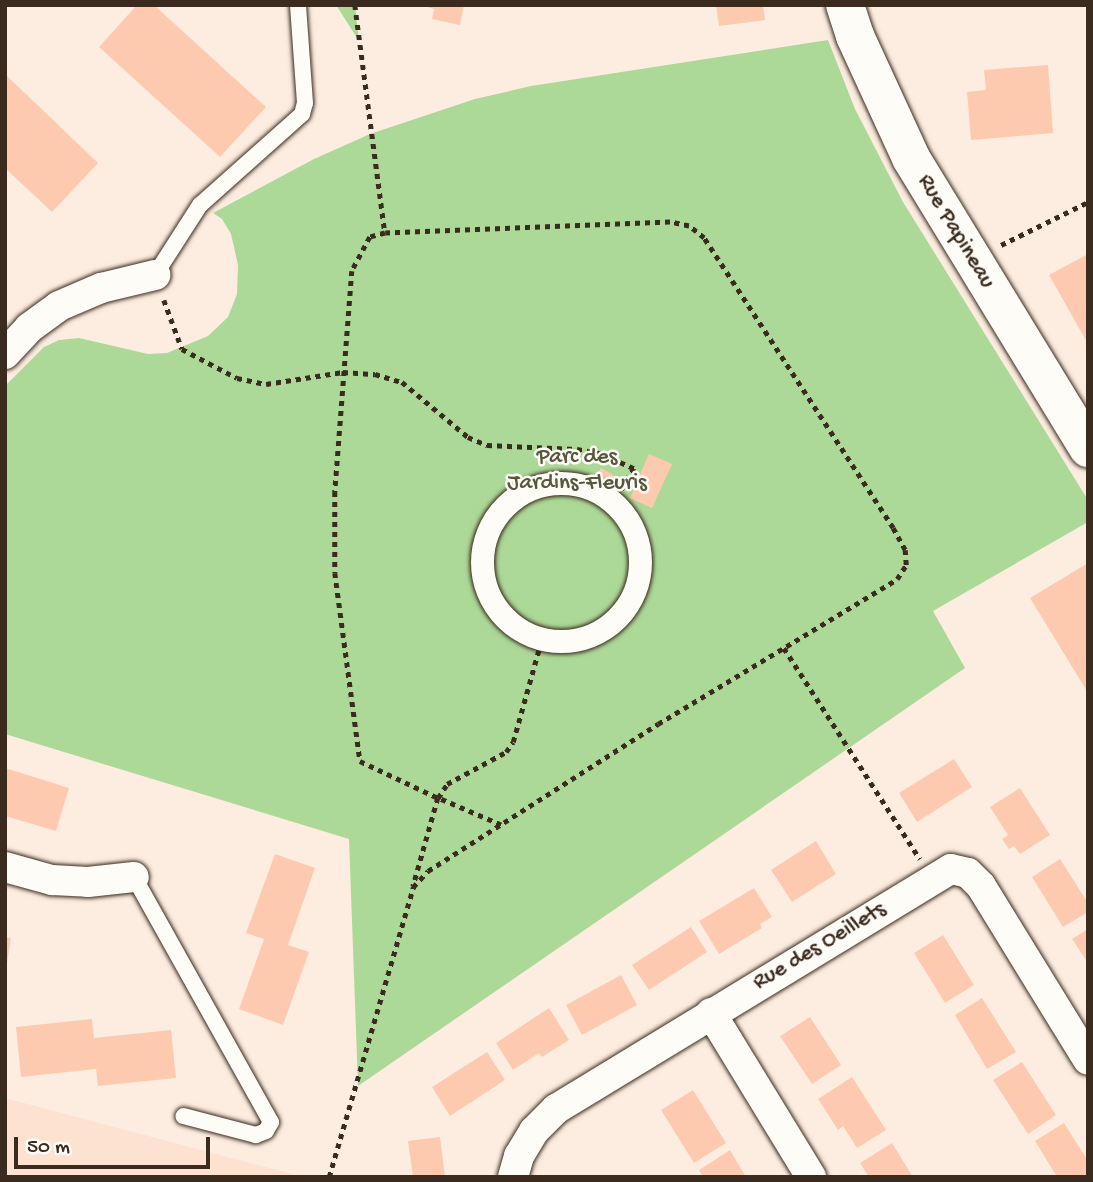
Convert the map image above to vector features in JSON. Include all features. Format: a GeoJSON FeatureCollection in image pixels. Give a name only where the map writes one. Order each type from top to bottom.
{"type":"FeatureCollection","features":[{"type":"Feature","properties":{"kind":"street","name":"Rue Papineau"},"geometry":{"type":"LineString","coordinates":[[845,5],[855,36],[892,122],[933,197],[1088,447]]}},
{"type":"Feature","properties":{"kind":"street"},"geometry":{"type":"LineString","coordinates":[[5,354],[29,328],[60,306],[101,288],[155,275]]}},
{"type":"Feature","properties":{"kind":"street"},"geometry":{"type":"LineString","coordinates":[[552,483],[585,486],[614,502],[629,522],[639,548],[640,564],[634,594],[615,620],[603,629],[573,640],[542,638],[512,624],[491,598],[482,565],[488,532],[507,504],[520,494],[552,483]]}},
{"type":"Feature","properties":{"kind":"street"},"geometry":{"type":"LineString","coordinates":[[5,867],[52,880],[88,882],[134,877]]}},
{"type":"Feature","properties":{"kind":"street","name":"Rue des Oeillets"},"geometry":{"type":"LineString","coordinates":[[513,1177],[519,1156],[534,1130],[556,1109],[951,869],[968,873],[981,886],[1088,1060]]}},
{"type":"Feature","properties":{"kind":"street"},"geometry":{"type":"LineString","coordinates":[[711,1013],[811,1177]]}},
{"type":"Feature","properties":{"kind":"lane"},"geometry":{"type":"LineString","coordinates":[[155,275],[200,205],[302,114],[305,103],[298,5]]}},
{"type":"Feature","properties":{"kind":"lane"},"geometry":{"type":"LineString","coordinates":[[134,877],[271,1122],[266,1131],[256,1135],[183,1116]]}},
{"type":"Feature","properties":{"kind":"path"},"geometry":{"type":"LineString","coordinates":[[355,5],[385,233]]}},
{"type":"Feature","properties":{"kind":"path"},"geometry":{"type":"LineString","coordinates":[[977,267],[997,248],[1033,227],[1088,202]]}},
{"type":"Feature","properties":{"kind":"path"},"geometry":{"type":"LineString","coordinates":[[413,887],[446,857],[501,825],[897,579],[906,565],[905,550],[704,238],[689,226],[670,222],[385,233],[370,237],[352,271],[335,492],[335,573],[360,761],[501,825]]}},
{"type":"Feature","properties":{"kind":"path"},"geometry":{"type":"LineString","coordinates":[[155,275],[182,349],[206,363],[237,378],[265,384],[343,372],[375,374],[402,382],[468,437],[487,444],[577,449],[634,468],[614,502]]}},
{"type":"Feature","properties":{"kind":"path"},"geometry":{"type":"LineString","coordinates":[[329,1177],[438,798],[447,784],[506,752],[513,742],[542,638]]}},
{"type":"Feature","properties":{"kind":"path"},"geometry":{"type":"LineString","coordinates":[[783,648],[933,878]]}},
{"type":"Feature","properties":{"kind":"shaded area"},"geometry":{"type":"Polygon","coordinates":[[[5,1098],[303,1177],[5,1177],[5,1098]]]}},
{"type":"Feature","properties":{"kind":"green space"},"geometry":{"type":"Polygon","coordinates":[[[336,5],[355,5],[359,41],[336,5]]]}},
{"type":"Feature","properties":{"kind":"green space","name":"Parc des Jardins-Fleuris"},"geometry":{"type":"Polygon","coordinates":[[[828,40],[855,109],[903,202],[1088,500],[1088,522],[933,611],[965,668],[358,1086],[349,839],[5,734],[5,386],[44,347],[59,340],[79,338],[148,354],[167,353],[208,336],[228,317],[237,294],[238,265],[231,234],[222,219],[213,213],[314,159],[370,134],[475,99],[531,86],[828,40]]]}},
{"type":"Feature","properties":{"kind":"building"},"geometry":{"type":"Polygon","coordinates":[[[137,5],[154,5],[266,107],[220,157],[99,47],[137,5]]]}},
{"type":"Feature","properties":{"kind":"building"},"geometry":{"type":"Polygon","coordinates":[[[421,5],[464,5],[460,25],[432,19],[434,9],[421,5]]]}},
{"type":"Feature","properties":{"kind":"building"},"geometry":{"type":"Polygon","coordinates":[[[716,5],[763,5],[765,20],[719,26],[716,5]]]}},
{"type":"Feature","properties":{"kind":"building"},"geometry":{"type":"Polygon","coordinates":[[[1048,65],[1053,133],[971,140],[967,92],[986,90],[984,70],[1048,65]]]}},
{"type":"Feature","properties":{"kind":"building"},"geometry":{"type":"Polygon","coordinates":[[[5,74],[98,163],[52,212],[5,168],[5,74]]]}},
{"type":"Feature","properties":{"kind":"building"},"geometry":{"type":"Polygon","coordinates":[[[1088,254],[1088,344],[1049,275],[1088,254]]]}},
{"type":"Feature","properties":{"kind":"building"},"geometry":{"type":"Polygon","coordinates":[[[649,454],[672,464],[652,508],[630,498],[649,454]]]}},
{"type":"Feature","properties":{"kind":"building"},"geometry":{"type":"Polygon","coordinates":[[[601,468],[620,479],[611,494],[592,483],[601,468]]]}},
{"type":"Feature","properties":{"kind":"building"},"geometry":{"type":"Polygon","coordinates":[[[1088,563],[1088,693],[1030,598],[1088,563]]]}},
{"type":"Feature","properties":{"kind":"building"},"geometry":{"type":"Polygon","coordinates":[[[954,759],[972,787],[917,822],[899,793],[954,759]]]}},
{"type":"Feature","properties":{"kind":"building"},"geometry":{"type":"Polygon","coordinates":[[[5,768],[69,788],[56,831],[5,816],[5,768]]]}},
{"type":"Feature","properties":{"kind":"building"},"geometry":{"type":"Polygon","coordinates":[[[1020,788],[1050,835],[1020,854],[1014,846],[1009,849],[1002,839],[1008,835],[990,807],[1020,788]]]}},
{"type":"Feature","properties":{"kind":"building"},"geometry":{"type":"Polygon","coordinates":[[[816,841],[836,874],[792,902],[771,870],[816,841]]]}},
{"type":"Feature","properties":{"kind":"building"},"geometry":{"type":"Polygon","coordinates":[[[275,854],[315,868],[288,945],[309,952],[283,1025],[239,1009],[264,939],[246,933],[275,854]]]}},
{"type":"Feature","properties":{"kind":"building"},"geometry":{"type":"Polygon","coordinates":[[[1060,859],[1088,903],[1088,912],[1063,927],[1032,877],[1060,859]]]}},
{"type":"Feature","properties":{"kind":"building"},"geometry":{"type":"Polygon","coordinates":[[[754,888],[772,917],[760,924],[762,928],[719,954],[699,921],[754,888]]]}},
{"type":"Feature","properties":{"kind":"building"},"geometry":{"type":"Polygon","coordinates":[[[691,927],[707,952],[649,990],[632,965],[691,927]]]}},
{"type":"Feature","properties":{"kind":"building"},"geometry":{"type":"Polygon","coordinates":[[[1088,929],[1088,963],[1072,939],[1088,929]]]}},
{"type":"Feature","properties":{"kind":"building"},"geometry":{"type":"Polygon","coordinates":[[[943,935],[974,985],[945,1003],[914,953],[943,935]]]}},
{"type":"Feature","properties":{"kind":"building"},"geometry":{"type":"Polygon","coordinates":[[[5,937],[11,938],[7,963],[5,963],[5,937]]]}},
{"type":"Feature","properties":{"kind":"building"},"geometry":{"type":"Polygon","coordinates":[[[621,975],[637,1005],[582,1035],[566,1005],[621,975]]]}},
{"type":"Feature","properties":{"kind":"building"},"geometry":{"type":"Polygon","coordinates":[[[982,998],[1016,1052],[987,1069],[955,1015],[982,998]]]}},
{"type":"Feature","properties":{"kind":"building"},"geometry":{"type":"Polygon","coordinates":[[[549,1008],[569,1040],[542,1057],[539,1053],[513,1070],[496,1043],[549,1008]]]}},
{"type":"Feature","properties":{"kind":"building"},"geometry":{"type":"Polygon","coordinates":[[[810,1017],[841,1065],[812,1084],[780,1036],[810,1017]]]}},
{"type":"Feature","properties":{"kind":"building"},"geometry":{"type":"Polygon","coordinates":[[[92,1019],[94,1038],[171,1030],[176,1078],[98,1086],[96,1069],[21,1077],[16,1027],[92,1019]]]}},
{"type":"Feature","properties":{"kind":"building"},"geometry":{"type":"Polygon","coordinates":[[[487,1052],[505,1080],[450,1116],[432,1087],[487,1052]]]}},
{"type":"Feature","properties":{"kind":"building"},"geometry":{"type":"Polygon","coordinates":[[[1022,1062],[1056,1115],[1028,1134],[993,1080],[1022,1062]]]}},
{"type":"Feature","properties":{"kind":"building"},"geometry":{"type":"Polygon","coordinates":[[[852,1077],[886,1130],[857,1148],[843,1126],[838,1130],[818,1099],[852,1077]]]}},
{"type":"Feature","properties":{"kind":"building"},"geometry":{"type":"Polygon","coordinates":[[[693,1090],[726,1143],[694,1163],[661,1110],[693,1090]]]}},
{"type":"Feature","properties":{"kind":"building"},"geometry":{"type":"Polygon","coordinates":[[[1064,1123],[1088,1161],[1088,1177],[1057,1177],[1035,1141],[1064,1123]]]}},
{"type":"Feature","properties":{"kind":"building"},"geometry":{"type":"Polygon","coordinates":[[[440,1137],[445,1177],[413,1177],[408,1141],[440,1137]]]}},
{"type":"Feature","properties":{"kind":"building"},"geometry":{"type":"Polygon","coordinates":[[[892,1143],[913,1177],[869,1177],[860,1163],[892,1143]]]}},
{"type":"Feature","properties":{"kind":"building"},"geometry":{"type":"Polygon","coordinates":[[[730,1150],[746,1177],[703,1177],[699,1170],[730,1150]]]}}]}
